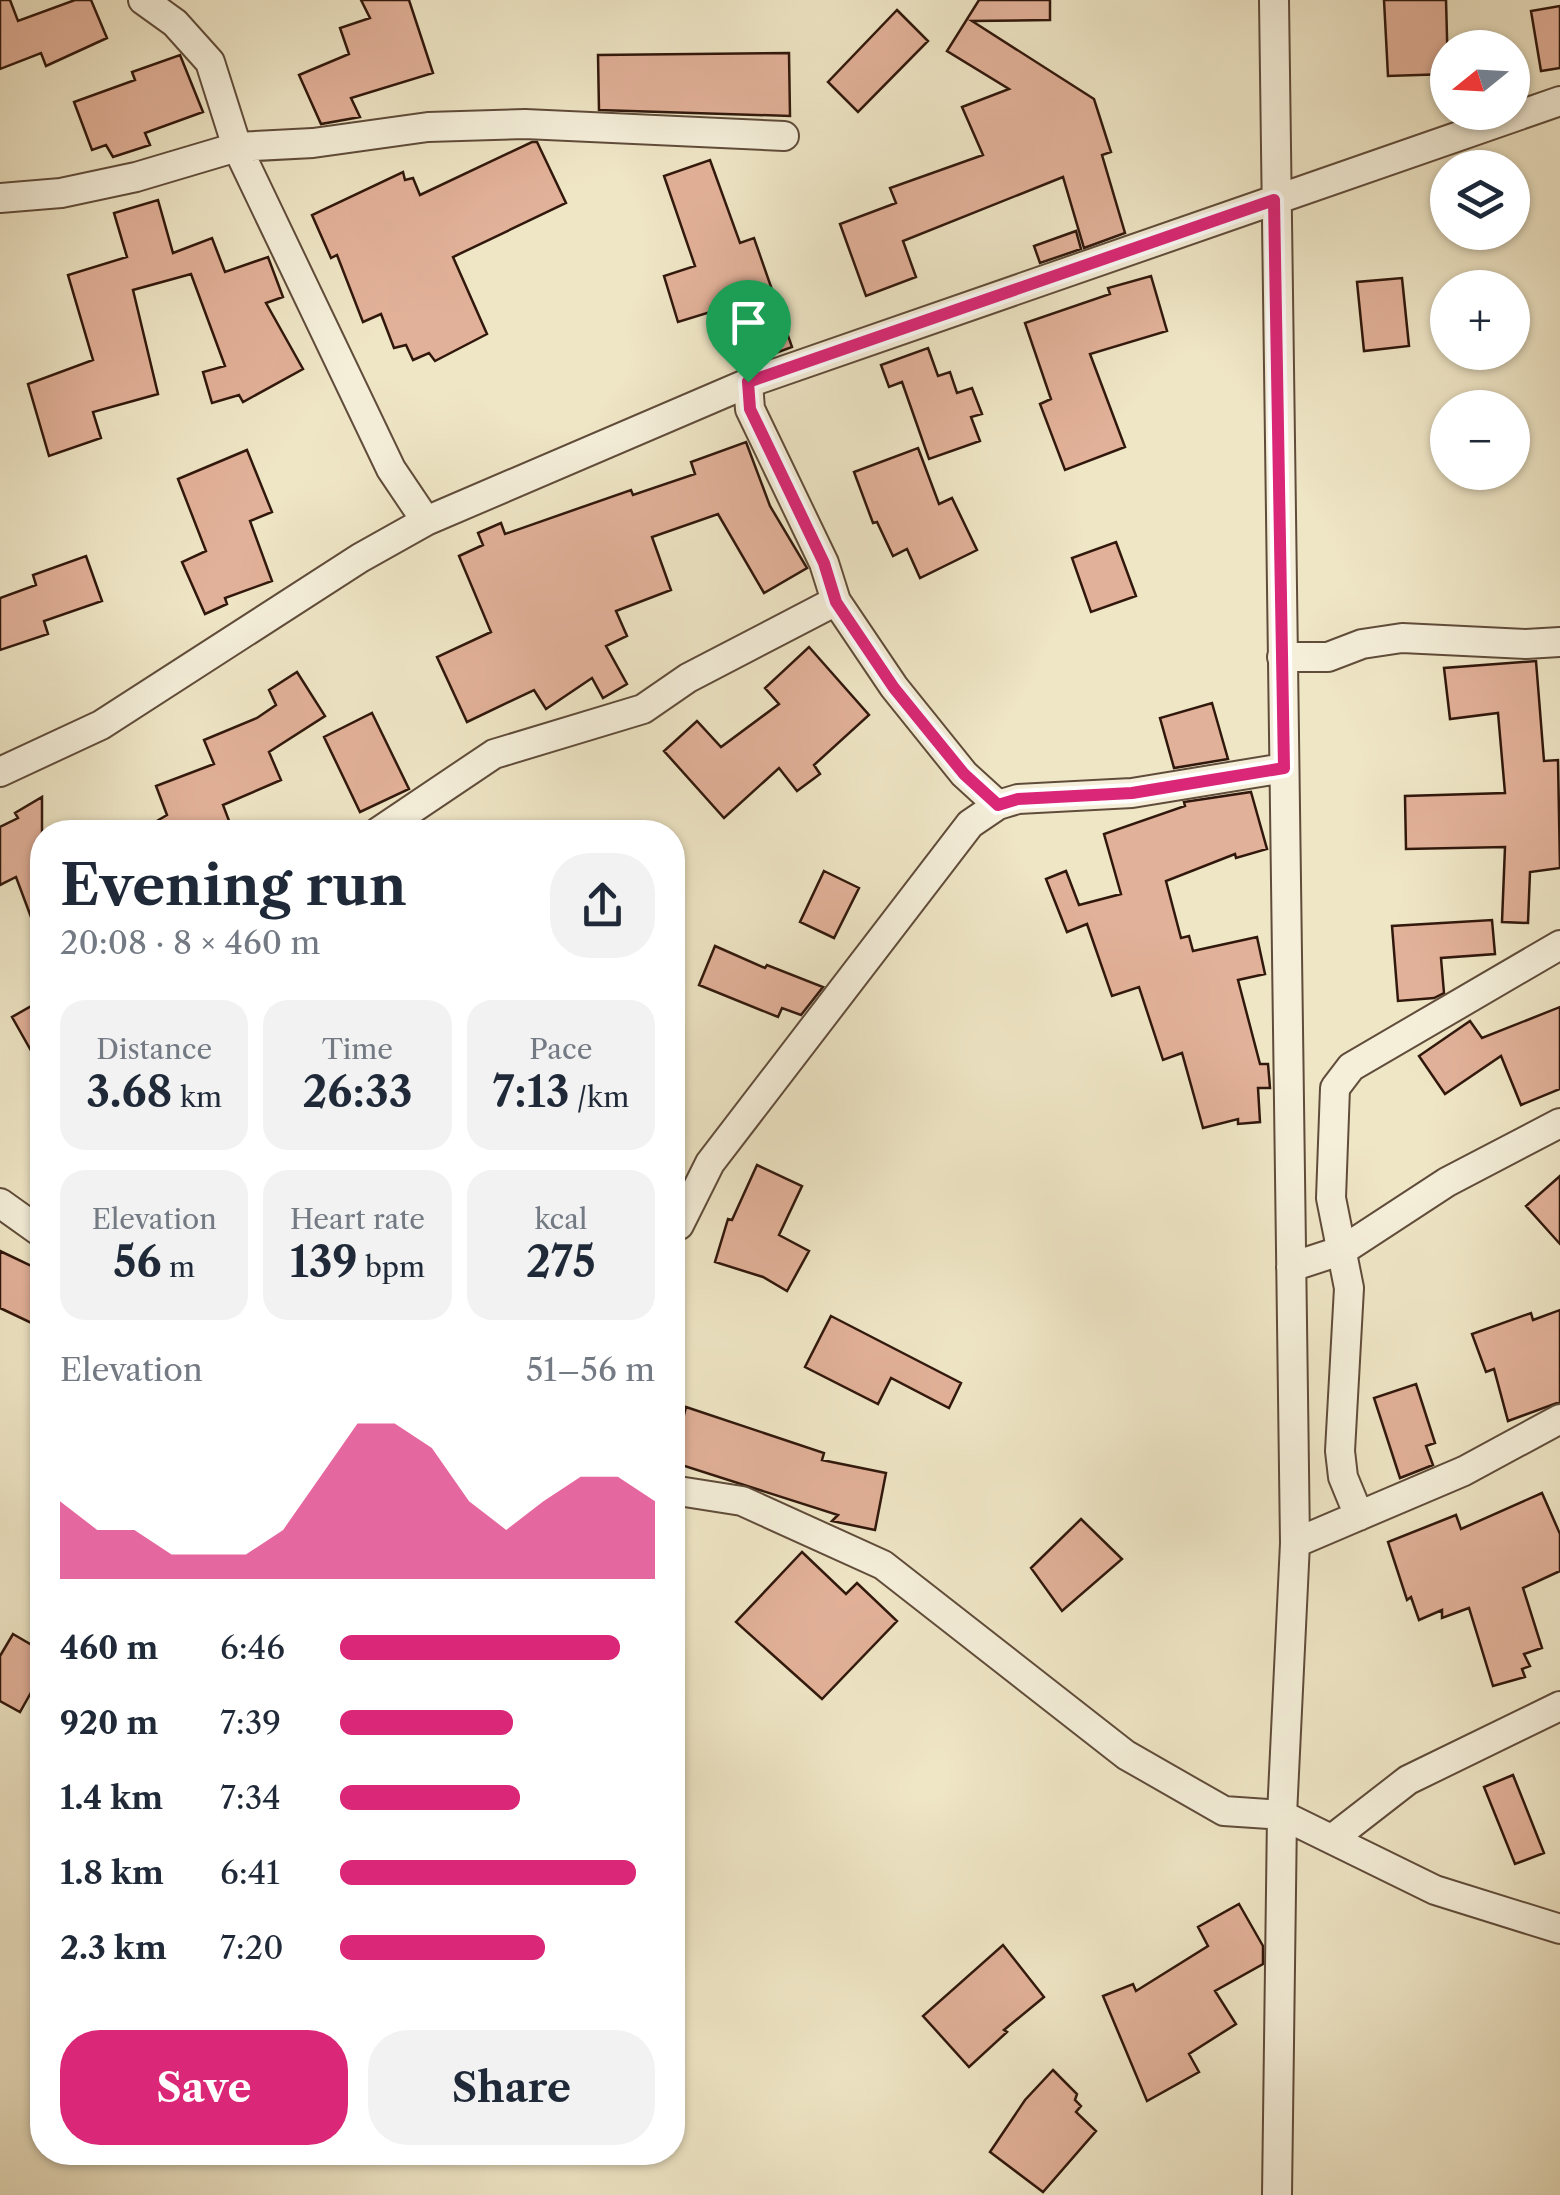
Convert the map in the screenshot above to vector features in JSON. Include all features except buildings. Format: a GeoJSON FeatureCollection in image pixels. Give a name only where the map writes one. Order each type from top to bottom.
{"type":"FeatureCollection","features":[{"type":"Feature","properties":{"kind":"street"},"geometry":{"type":"LineString","coordinates":[[143,0],[176,23],[210,62],[237,147],[391,469],[426,521]]}},
{"type":"Feature","properties":{"kind":"street"},"geometry":{"type":"LineString","coordinates":[[1274,0],[1295,1543],[1282,1814],[1277,2195]]}},
{"type":"Feature","properties":{"kind":"street"},"geometry":{"type":"LineString","coordinates":[[0,772],[102,725],[360,558],[426,521],[748,382],[1560,101]]}},
{"type":"Feature","properties":{"kind":"street"},"geometry":{"type":"LineString","coordinates":[[0,198],[62,193],[237,147],[313,143],[428,126],[525,124],[784,136]]}},
{"type":"Feature","properties":{"kind":"street"},"geometry":{"type":"LineString","coordinates":[[748,382],[750,409],[824,563],[836,602],[906,702],[964,774],[998,805]]}},
{"type":"Feature","properties":{"kind":"street"},"geometry":{"type":"LineString","coordinates":[[396,820],[494,754],[643,709],[688,678],[836,602]]}},
{"type":"Feature","properties":{"kind":"street"},"geometry":{"type":"LineString","coordinates":[[1282,657],[1328,657],[1362,644],[1402,638],[1560,642]]}},
{"type":"Feature","properties":{"kind":"street"},"geometry":{"type":"LineString","coordinates":[[685,1211],[710,1163],[970,824],[998,805],[1018,799],[1132,793],[1284,768]]}},
{"type":"Feature","properties":{"kind":"street"},"geometry":{"type":"LineString","coordinates":[[1359,1516],[1343,1477],[1340,1452],[1349,1288],[1330,1198],[1335,1088],[1351,1068],[1560,944]]}},
{"type":"Feature","properties":{"kind":"street"},"geometry":{"type":"LineString","coordinates":[[1292,1267],[1343,1250],[1447,1182],[1560,1123]]}},
{"type":"Feature","properties":{"kind":"street"},"geometry":{"type":"LineString","coordinates":[[0,1203],[30,1224]]}},
{"type":"Feature","properties":{"kind":"street"},"geometry":{"type":"LineString","coordinates":[[1295,1543],[1464,1470],[1560,1419]]}},
{"type":"Feature","properties":{"kind":"street"},"geometry":{"type":"LineString","coordinates":[[685,1492],[742,1501],[883,1565],[1126,1755],[1224,1811],[1282,1814],[1435,1890],[1560,1929]]}},
{"type":"Feature","properties":{"kind":"street"},"geometry":{"type":"LineString","coordinates":[[1332,1839],[1408,1780],[1560,1706]]}},
{"type":"Feature","properties":{"kind":"route"},"geometry":{"type":"LineString","coordinates":[[1274,200],[1284,768],[1132,793],[1018,799],[998,805],[964,774],[894,688],[836,602],[824,563],[750,409],[748,382],[1274,200]]}}]}
